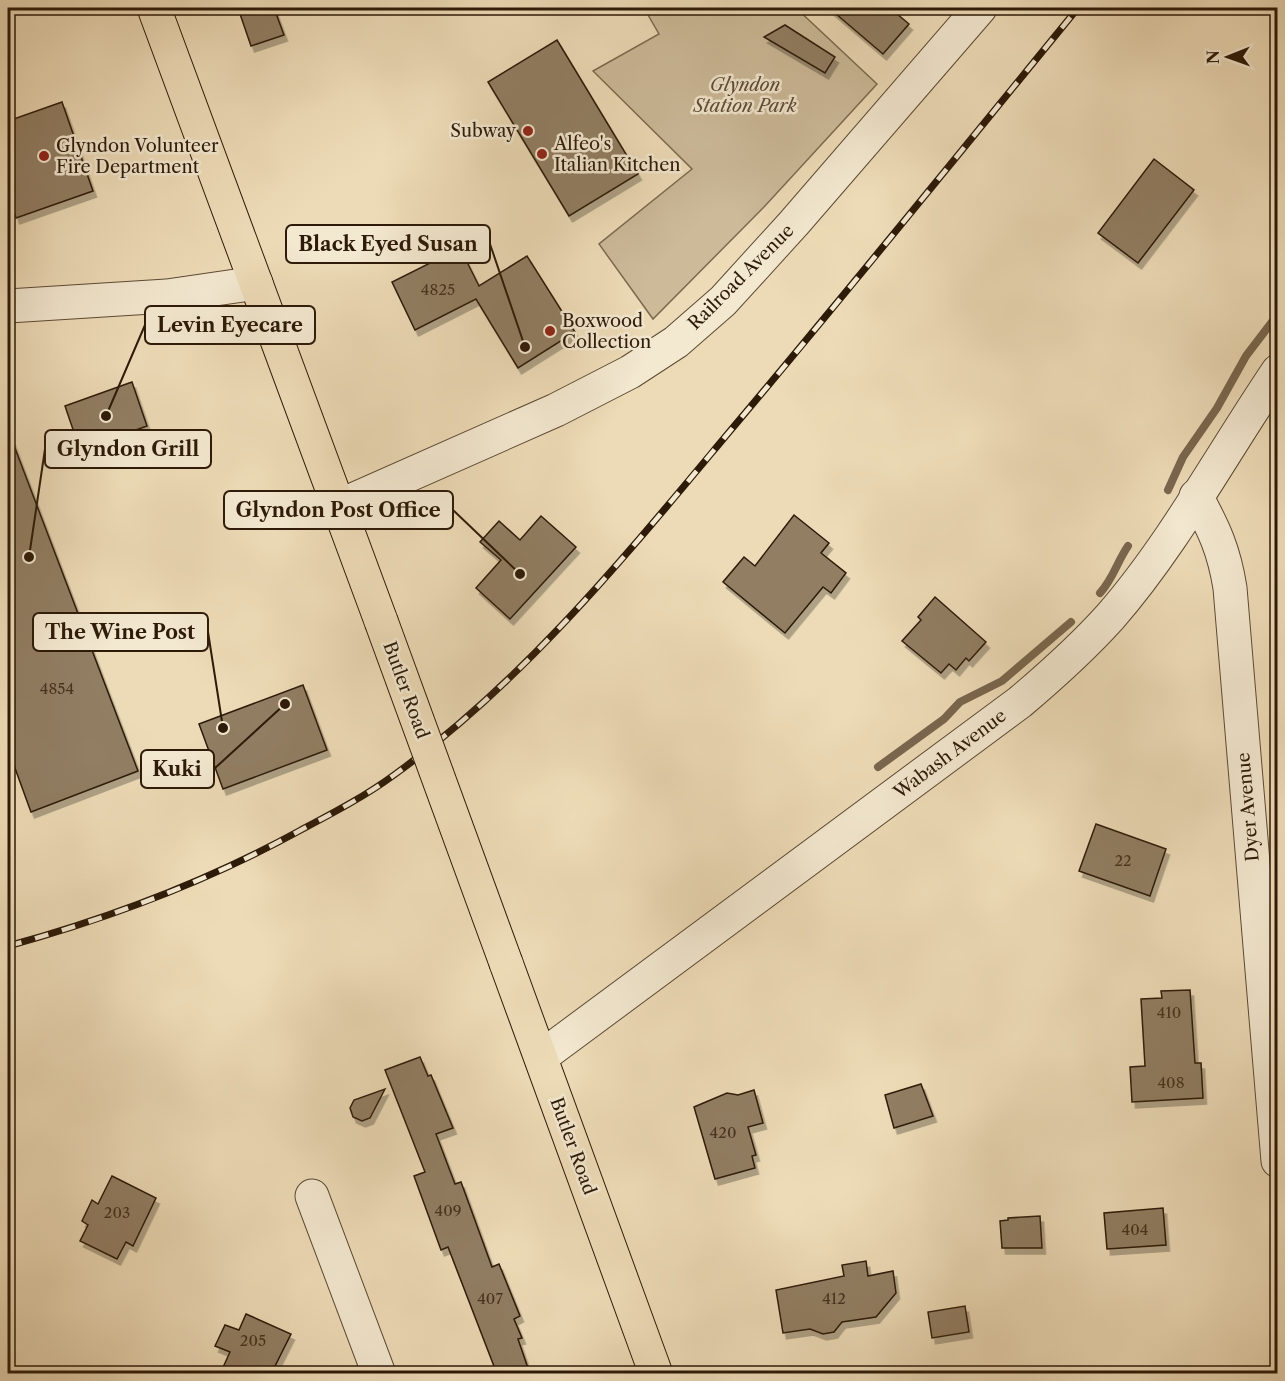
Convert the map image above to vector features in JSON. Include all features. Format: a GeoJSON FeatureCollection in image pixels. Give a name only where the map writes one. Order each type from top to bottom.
{"type":"FeatureCollection","features":[{"type":"Feature","properties":{"kind":"main road","name":"Butler Road"},"geometry":{"type":"LineString","coordinates":[[154,8],[339,506],[656,1374]]}},
{"type":"Feature","properties":{"kind":"street","name":"Railroad Avenue"},"geometry":{"type":"LineString","coordinates":[[339,506],[556,411],[630,372],[676,342],[723,301],[981,8]]}},
{"type":"Feature","properties":{"kind":"street"},"geometry":{"type":"LineString","coordinates":[[8,306],[167,296],[256,283]]}},
{"type":"Feature","properties":{"kind":"street","name":"Wabash Avenue"},"geometry":{"type":"LineString","coordinates":[[541,1057],[1020,702],[1070,659],[1110,616],[1150,566],[1278,371]]}},
{"type":"Feature","properties":{"kind":"street","name":"Dyer Avenue"},"geometry":{"type":"LineString","coordinates":[[1196,496],[1217,534],[1225,555],[1230,588],[1278,1161]]}},
{"type":"Feature","properties":{"kind":"street"},"geometry":{"type":"LineString","coordinates":[[312,1196],[379,1374]]}},
{"type":"Feature","properties":{"kind":"green space","name":"Glyndon Station Park"},"geometry":{"type":"Polygon","coordinates":[[[644,8],[796,8],[877,84],[764,207],[653,319],[599,244],[692,169],[593,71],[659,34],[644,8]]]}},
{"type":"Feature","properties":{"kind":"building"},"geometry":{"type":"Polygon","coordinates":[[[238,8],[274,8],[284,35],[251,46],[238,8]]]}},
{"type":"Feature","properties":{"kind":"building"},"geometry":{"type":"Polygon","coordinates":[[[829,8],[890,8],[909,24],[883,54],[829,8]]]}},
{"type":"Feature","properties":{"kind":"building"},"geometry":{"type":"Polygon","coordinates":[[[785,25],[835,57],[825,73],[764,37],[785,25]]]}},
{"type":"Feature","properties":{"kind":"building"},"geometry":{"type":"Polygon","coordinates":[[[557,40],[638,174],[569,216],[488,82],[557,40]]]}},
{"type":"Feature","properties":{"kind":"building","name":"Glyndon Volunteer Fire Department"},"geometry":{"type":"Polygon","coordinates":[[[62,102],[93,191],[16,218],[8,191],[8,121],[62,102]]]}},
{"type":"Feature","properties":{"kind":"building"},"geometry":{"type":"Polygon","coordinates":[[[1154,159],[1194,190],[1138,263],[1098,233],[1154,159]]]}},
{"type":"Feature","properties":{"kind":"building"},"geometry":{"type":"Polygon","coordinates":[[[460,248],[479,286],[527,256],[575,332],[518,368],[476,299],[415,330],[392,282],[460,248]]]}},
{"type":"Feature","properties":{"kind":"building"},"geometry":{"type":"Polygon","coordinates":[[[132,382],[147,426],[80,450],[65,406],[132,382]]]}},
{"type":"Feature","properties":{"kind":"building"},"geometry":{"type":"Polygon","coordinates":[[[10,435],[138,771],[31,812],[8,749],[8,436],[10,435]]]}},
{"type":"Feature","properties":{"kind":"building"},"geometry":{"type":"Polygon","coordinates":[[[794,515],[829,543],[821,553],[846,573],[831,593],[823,587],[785,633],[723,582],[744,557],[755,566],[794,515]]]}},
{"type":"Feature","properties":{"kind":"building"},"geometry":{"type":"Polygon","coordinates":[[[541,516],[576,547],[510,619],[476,588],[501,560],[480,542],[499,521],[520,540],[541,516]]]}},
{"type":"Feature","properties":{"kind":"building"},"geometry":{"type":"Polygon","coordinates":[[[935,597],[986,642],[969,661],[966,658],[956,670],[949,664],[941,673],[902,641],[921,620],[918,617],[935,597]]]}},
{"type":"Feature","properties":{"kind":"building"},"geometry":{"type":"Polygon","coordinates":[[[303,685],[327,750],[223,789],[199,724],[303,685]]]}},
{"type":"Feature","properties":{"kind":"building"},"geometry":{"type":"Polygon","coordinates":[[[1096,824],[1166,849],[1150,896],[1079,871],[1096,824]]]}},
{"type":"Feature","properties":{"kind":"building"},"geometry":{"type":"Polygon","coordinates":[[[1190,990],[1195,1063],[1201,1063],[1203,1098],[1132,1102],[1130,1067],[1145,1066],[1141,999],[1162,998],[1161,991],[1190,990]]]}},
{"type":"Feature","properties":{"kind":"building"},"geometry":{"type":"Polygon","coordinates":[[[420,1057],[428,1076],[431,1075],[453,1128],[436,1134],[455,1184],[461,1182],[492,1267],[499,1264],[520,1316],[514,1319],[522,1338],[518,1339],[530,1374],[497,1374],[448,1247],[441,1250],[414,1176],[425,1172],[385,1070],[420,1057]]]}},
{"type":"Feature","properties":{"kind":"building"},"geometry":{"type":"Polygon","coordinates":[[[921,1084],[933,1116],[894,1128],[885,1095],[921,1084]]]}},
{"type":"Feature","properties":{"kind":"building"},"geometry":{"type":"Polygon","coordinates":[[[385,1089],[370,1118],[362,1121],[353,1117],[350,1108],[354,1100],[385,1089]]]}},
{"type":"Feature","properties":{"kind":"building"},"geometry":{"type":"Polygon","coordinates":[[[754,1090],[763,1123],[748,1127],[756,1155],[752,1156],[755,1168],[715,1179],[694,1107],[727,1093],[738,1095],[754,1090]]]}},
{"type":"Feature","properties":{"kind":"building"},"geometry":{"type":"Polygon","coordinates":[[[112,1176],[156,1198],[133,1246],[126,1242],[117,1259],[80,1241],[88,1225],[82,1221],[92,1200],[98,1204],[112,1176]]]}},
{"type":"Feature","properties":{"kind":"building"},"geometry":{"type":"Polygon","coordinates":[[[1163,1208],[1166,1245],[1107,1249],[1104,1213],[1163,1208]]]}},
{"type":"Feature","properties":{"kind":"building"},"geometry":{"type":"Polygon","coordinates":[[[1040,1216],[1042,1248],[1002,1248],[1000,1221],[1008,1220],[1008,1218],[1040,1216]]]}},
{"type":"Feature","properties":{"kind":"building"},"geometry":{"type":"Polygon","coordinates":[[[866,1261],[868,1276],[893,1271],[896,1293],[876,1317],[842,1322],[834,1332],[823,1334],[810,1329],[783,1333],[776,1290],[844,1276],[842,1265],[866,1261]]]}},
{"type":"Feature","properties":{"kind":"building"},"geometry":{"type":"Polygon","coordinates":[[[965,1306],[969,1332],[932,1338],[928,1312],[965,1306]]]}},
{"type":"Feature","properties":{"kind":"building"},"geometry":{"type":"Polygon","coordinates":[[[246,1314],[291,1334],[271,1374],[220,1374],[230,1352],[215,1346],[225,1325],[239,1330],[246,1314]]]}},
{"type":"Feature","properties":{"kind":"waterway"},"geometry":{"type":"LineString","coordinates":[[1168,490],[1183,457],[1217,408],[1246,356],[1278,314]]}},
{"type":"Feature","properties":{"kind":"waterway"},"geometry":{"type":"LineString","coordinates":[[1100,593],[1128,546]]}},
{"type":"Feature","properties":{"kind":"waterway"},"geometry":{"type":"LineString","coordinates":[[878,767],[944,719],[960,702],[1002,681],[1071,622]]}},
{"type":"Feature","properties":{"kind":"railway"},"geometry":{"type":"LineString","coordinates":[[8,946],[157,897],[229,867],[264,849],[383,783],[441,739],[486,700],[570,616],[649,528],[1078,8]]}},
{"type":"Feature","properties":{"kind":"place","name":"Subway"},"geometry":{"type":"Point","coordinates":[528,131]}},
{"type":"Feature","properties":{"kind":"place","name":"Alfeo's Italian Kitchen"},"geometry":{"type":"Point","coordinates":[542,154]}},
{"type":"Feature","properties":{"kind":"place","name":"Glyndon Volunteer Fire Department"},"geometry":{"type":"Point","coordinates":[44,156]}},
{"type":"Feature","properties":{"kind":"place","name":"Boxwood Collection"},"geometry":{"type":"Point","coordinates":[550,331]}},
{"type":"Feature","properties":{"kind":"place","name":"Black Eyed Susan"},"geometry":{"type":"Point","coordinates":[525,347]}},
{"type":"Feature","properties":{"kind":"place","name":"Levin Eyecare"},"geometry":{"type":"Point","coordinates":[106,416]}},
{"type":"Feature","properties":{"kind":"place","name":"Glyndon Grill"},"geometry":{"type":"Point","coordinates":[29,557]}},
{"type":"Feature","properties":{"kind":"place","name":"Glyndon Post Office"},"geometry":{"type":"Point","coordinates":[520,574]}},
{"type":"Feature","properties":{"kind":"place","name":"Kuki"},"geometry":{"type":"Point","coordinates":[285,704]}},
{"type":"Feature","properties":{"kind":"place","name":"The Wine Post"},"geometry":{"type":"Point","coordinates":[223,728]}}]}
